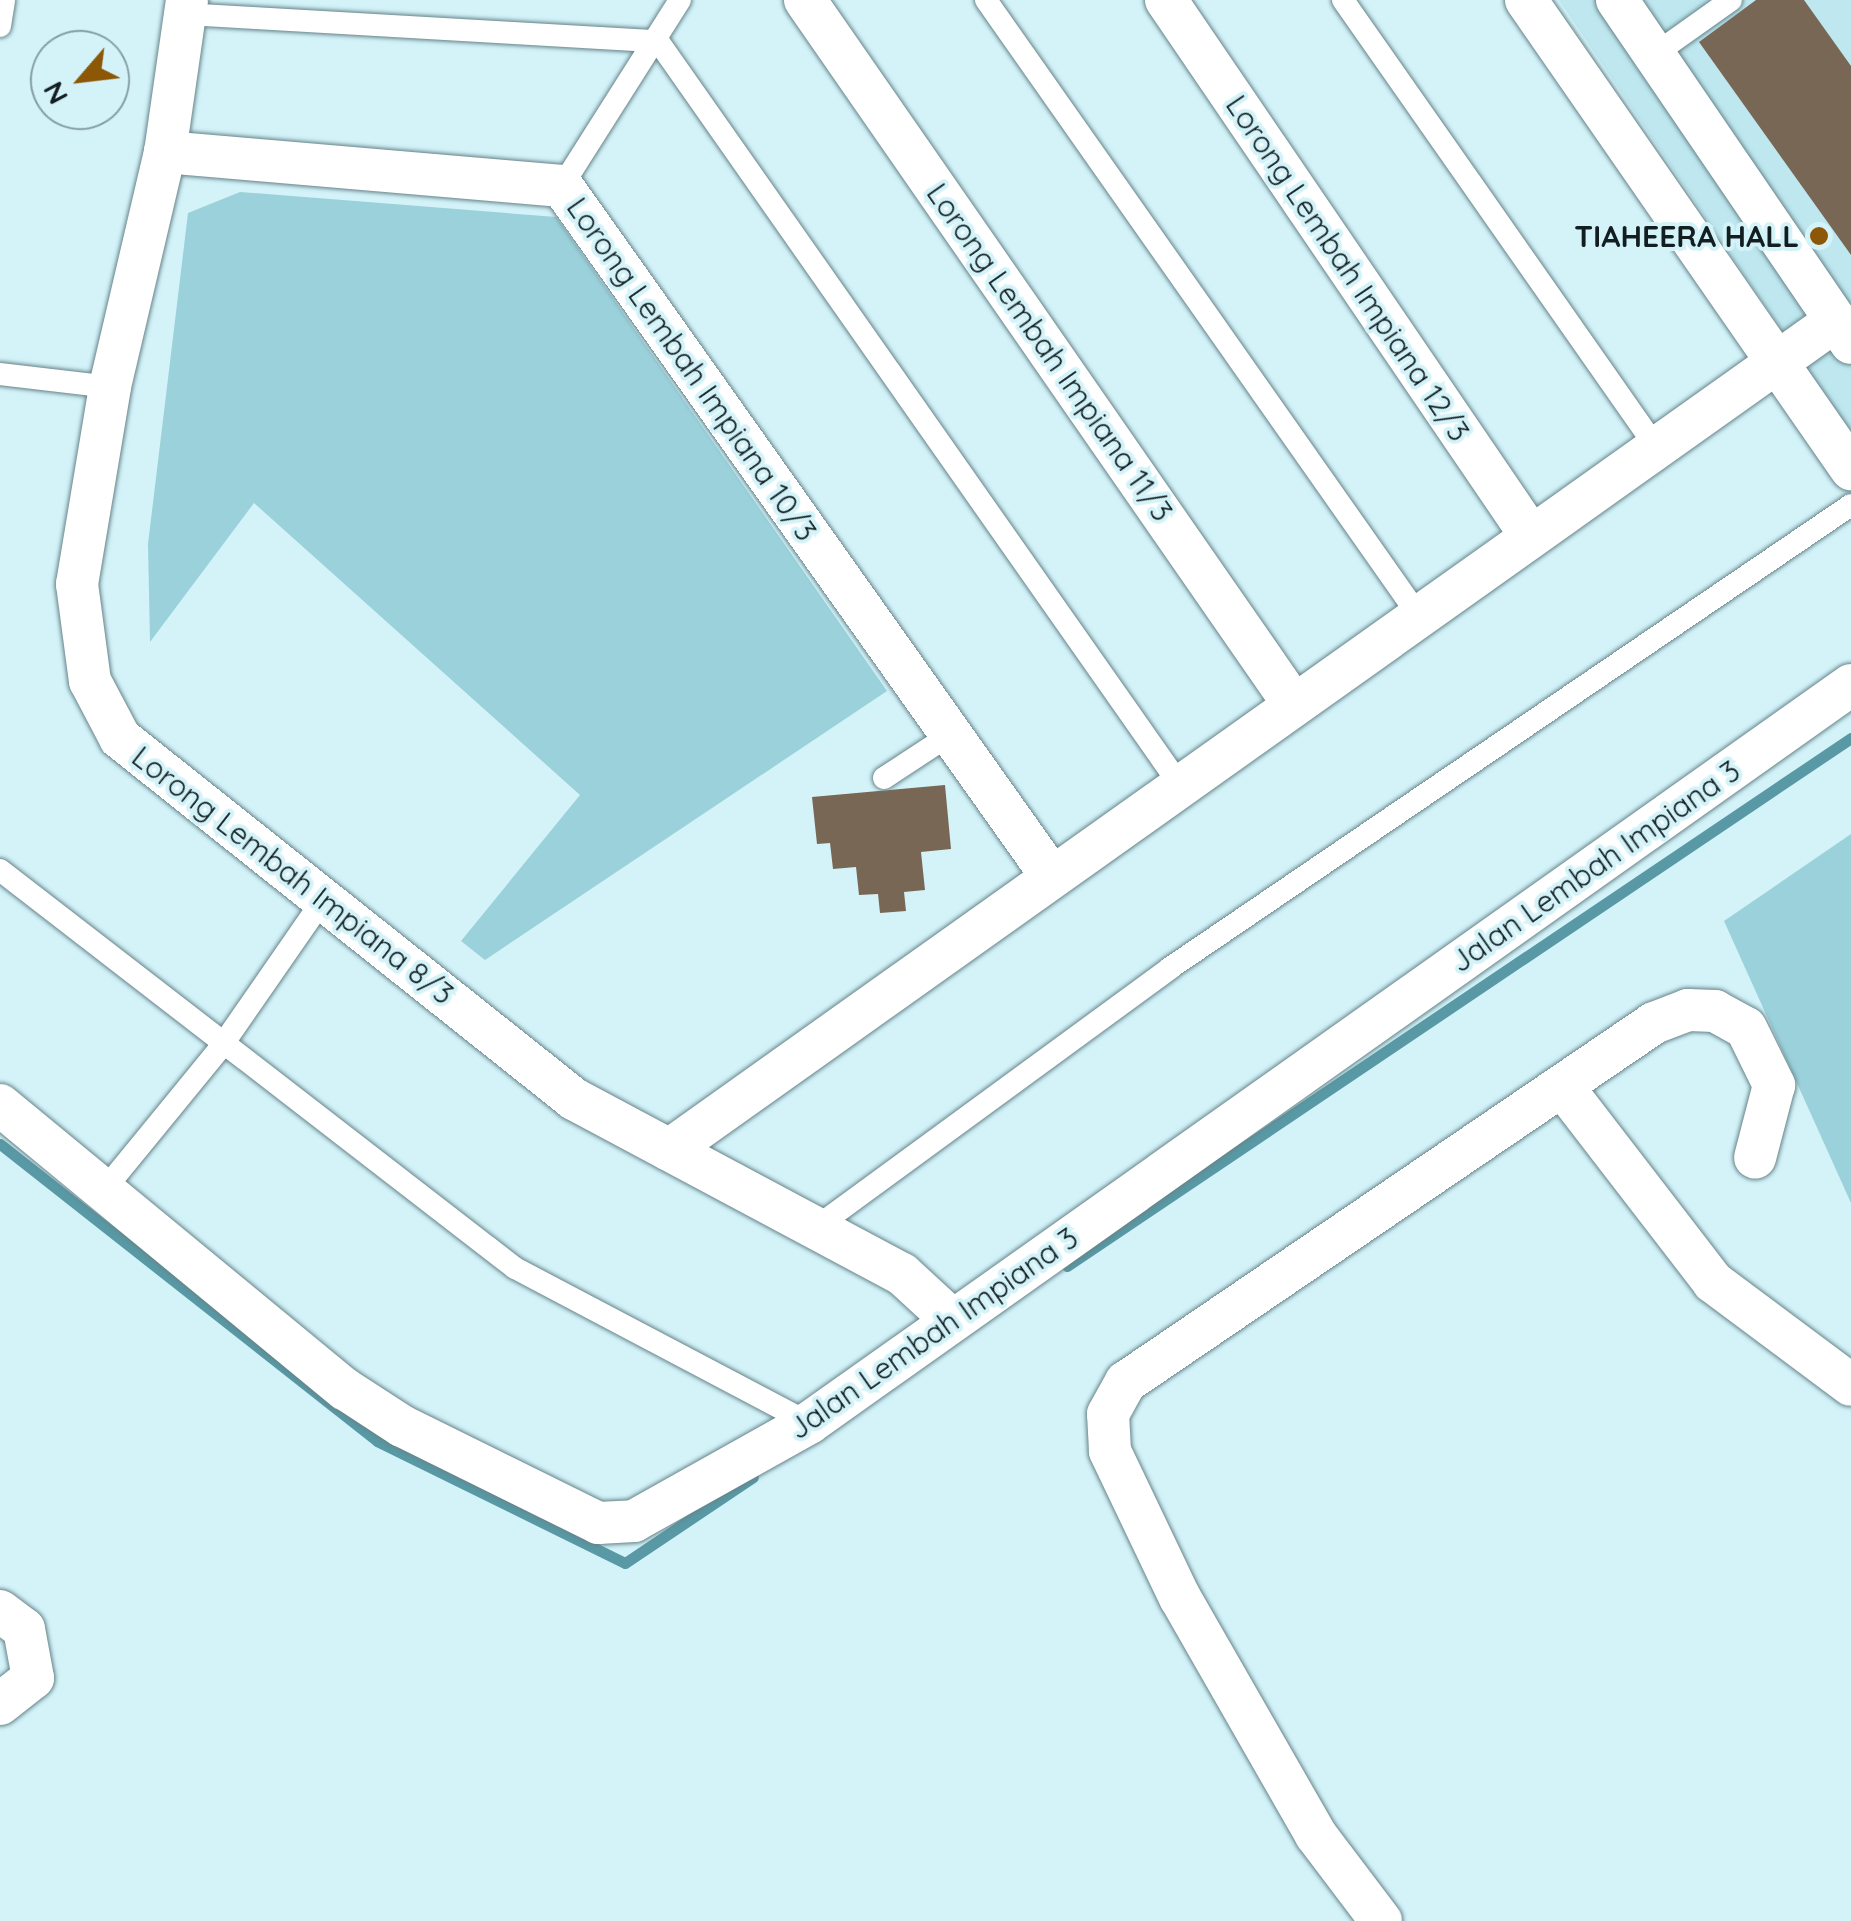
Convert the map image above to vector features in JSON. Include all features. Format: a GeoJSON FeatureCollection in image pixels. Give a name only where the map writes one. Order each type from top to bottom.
{"type":"FeatureCollection","features":[{"type":"Feature","properties":{"kind":"street","name":"Lorong Lembah Impiana 11/3"},"geometry":{"type":"LineString","coordinates":[[805,0],[1294,705]]}},
{"type":"Feature","properties":{"kind":"street","name":"Lorong Lembah Impiana 12/3"},"geometry":{"type":"LineString","coordinates":[[1166,0],[1531,536]]}},
{"type":"Feature","properties":{"kind":"street"},"geometry":{"type":"LineString","coordinates":[[1526,0],[1851,469]]}},
{"type":"Feature","properties":{"kind":"street"},"geometry":{"type":"LineString","coordinates":[[669,1150],[1777,362],[1843,332],[1617,0]]}},
{"type":"Feature","properties":{"kind":"street","name":"Lorong Lembah Impiana 8/3"},"geometry":{"type":"LineString","coordinates":[[186,7],[165,152],[110,387],[77,584],[90,681],[120,738],[574,1100],[818,1226],[902,1274],[952,1320]]}},
{"type":"Feature","properties":{"kind":"street","name":"Lorong Lembah Impiana 10/3"},"geometry":{"type":"LineString","coordinates":[[165,152],[562,186],[1052,877]]}},
{"type":"Feature","properties":{"kind":"street","name":"Jalan Lembah Impiana 3"},"geometry":{"type":"LineString","coordinates":[[0,1105],[345,1389],[402,1426],[598,1524],[634,1520],[665,1508],[809,1423],[1851,685]]}},
{"type":"Feature","properties":{"kind":"street"},"geometry":{"type":"LineString","coordinates":[[1381,1921],[1316,1835],[1180,1598],[1110,1451],[1108,1414],[1126,1382],[1654,1023],[1688,1010],[1715,1011],[1746,1028],[1774,1085],[1755,1158]]}},
{"type":"Feature","properties":{"kind":"street"},"geometry":{"type":"LineString","coordinates":[[1563,1087],[1713,1282],[1851,1385]]}},
{"type":"Feature","properties":{"kind":"street"},"geometry":{"type":"LineString","coordinates":[[0,1611],[24,1629],[31,1651],[33,1678],[11,1697]]}},
{"type":"Feature","properties":{"kind":"lane"},"geometry":{"type":"LineString","coordinates":[[0,26],[4,0]]}},
{"type":"Feature","properties":{"kind":"lane"},"geometry":{"type":"LineString","coordinates":[[562,186],[680,0]]}},
{"type":"Feature","properties":{"kind":"lane"},"geometry":{"type":"LineString","coordinates":[[986,0],[1419,616]]}},
{"type":"Feature","properties":{"kind":"lane"},"geometry":{"type":"LineString","coordinates":[[1344,0],[1656,447]]}},
{"type":"Feature","properties":{"kind":"lane"},"geometry":{"type":"LineString","coordinates":[[1655,54],[1731,0]]}},
{"type":"Feature","properties":{"kind":"lane"},"geometry":{"type":"LineString","coordinates":[[186,7],[658,40]]}},
{"type":"Feature","properties":{"kind":"lane"},"geometry":{"type":"LineString","coordinates":[[658,40],[1180,786]]}},
{"type":"Feature","properties":{"kind":"lane"},"geometry":{"type":"LineString","coordinates":[[0,374],[110,387]]}},
{"type":"Feature","properties":{"kind":"lane"},"geometry":{"type":"LineString","coordinates":[[818,1226],[1170,968],[1851,506]]}},
{"type":"Feature","properties":{"kind":"lane"},"geometry":{"type":"LineString","coordinates":[[884,778],[951,734]]}},
{"type":"Feature","properties":{"kind":"lane"},"geometry":{"type":"LineString","coordinates":[[0,870],[221,1046],[515,1268],[809,1423]]}},
{"type":"Feature","properties":{"kind":"lane"},"geometry":{"type":"LineString","coordinates":[[104,1190],[221,1046],[324,898]]}},
{"type":"Feature","properties":{"kind":"shaded area"},"geometry":{"type":"Polygon","coordinates":[[[1559,0],[1851,0],[1851,433],[1559,0]]]}},
{"type":"Feature","properties":{"kind":"shaded area"},"geometry":{"type":"Polygon","coordinates":[[[240,192],[556,217],[887,691],[485,960],[461,941],[580,795],[254,503],[150,642],[148,544],[188,213],[240,192]]]}},
{"type":"Feature","properties":{"kind":"shaded area"},"geometry":{"type":"Polygon","coordinates":[[[1851,834],[1851,1203],[1724,921],[1851,834]]]}},
{"type":"Feature","properties":{"kind":"building"},"geometry":{"type":"Polygon","coordinates":[[[1756,0],[1804,0],[1851,66],[1851,255],[1699,42],[1756,0]]]}},
{"type":"Feature","properties":{"kind":"building"},"geometry":{"type":"Polygon","coordinates":[[[945,785],[951,849],[921,852],[925,890],[904,892],[906,911],[880,913],[878,894],[859,895],[856,867],[833,869],[830,843],[817,844],[812,797],[945,785]]]}},
{"type":"Feature","properties":{"kind":"waterway"},"geometry":{"type":"LineString","coordinates":[[1067,1266],[1851,738]]}},
{"type":"Feature","properties":{"kind":"waterway"},"geometry":{"type":"LineString","coordinates":[[0,1144],[377,1441],[625,1563],[753,1477]]}},
{"type":"Feature","properties":{"kind":"place","name":"TIAHEERA HALL"},"geometry":{"type":"Point","coordinates":[1819,236]}}]}
